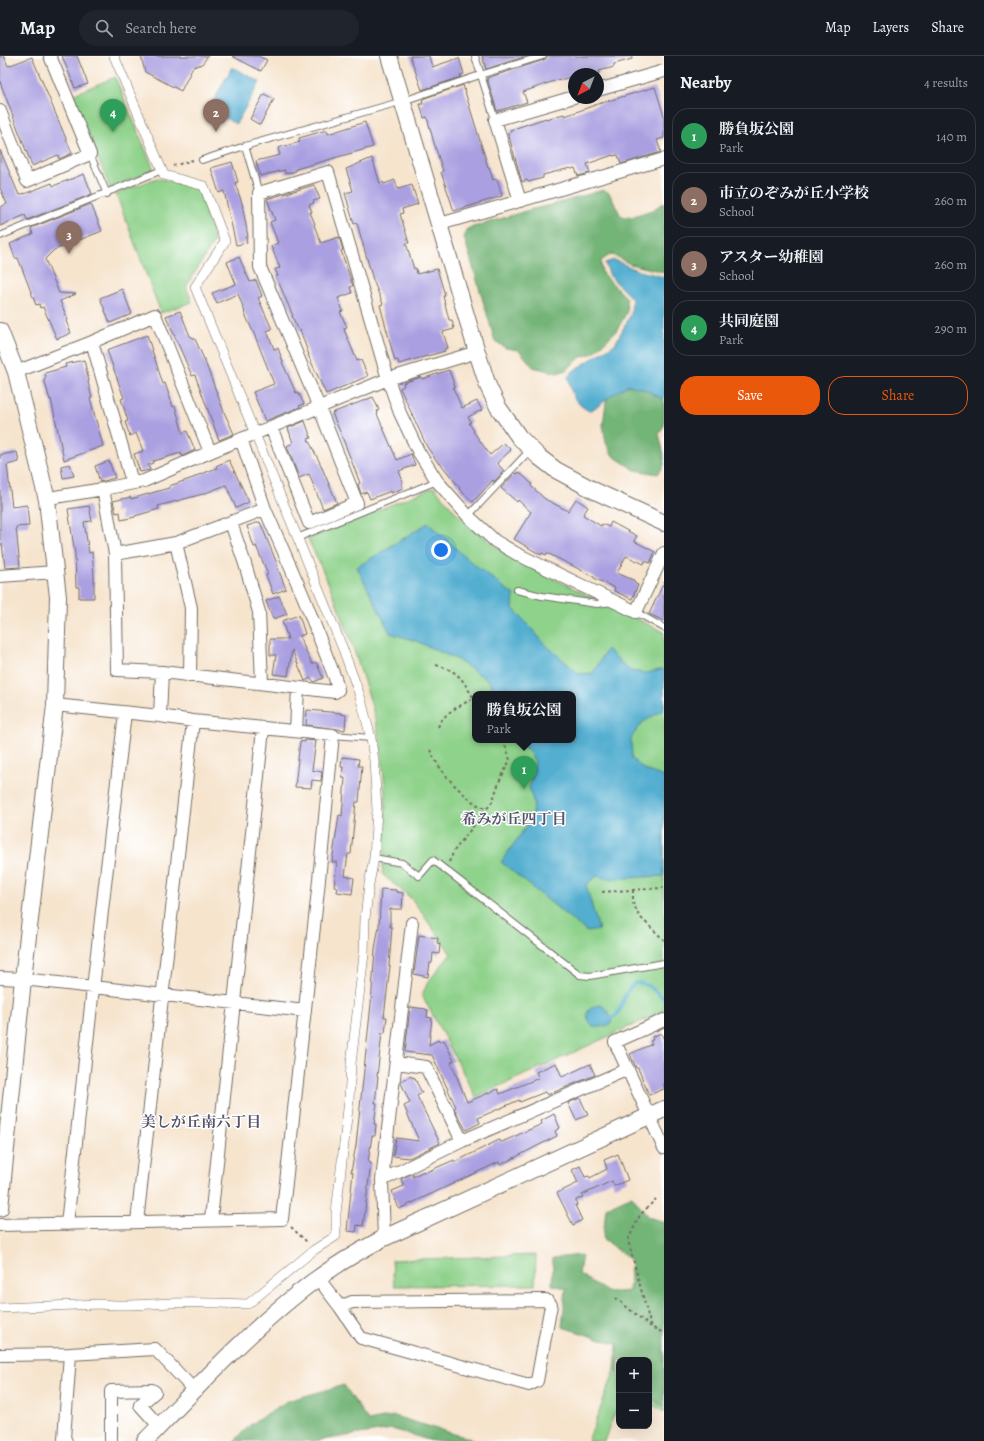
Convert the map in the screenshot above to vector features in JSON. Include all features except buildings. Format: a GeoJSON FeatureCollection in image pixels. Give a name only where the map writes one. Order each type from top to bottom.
{"type":"FeatureCollection","features":[{"type":"Feature","properties":{"kind":"street"},"geometry":{"type":"LineString","coordinates":[[0,112],[27,181],[90,154],[50,56]]}},
{"type":"Feature","properties":{"kind":"street"},"geometry":{"type":"LineString","coordinates":[[0,1308],[100,1304],[136,1306],[146,1304],[182,1303],[248,1304],[314,1250],[336,1236],[336,1213],[350,1100],[351,1064],[364,954],[365,918],[374,858],[377,810],[374,761],[371,738],[360,696],[344,649],[254,434],[195,287],[225,241],[204,186],[164,175],[114,56]]}},
{"type":"Feature","properties":{"kind":"street"},"geometry":{"type":"LineString","coordinates":[[389,56],[477,352],[488,386],[498,407],[519,437],[539,457],[556,470],[595,491],[664,523]]}},
{"type":"Feature","properties":{"kind":"street"},"geometry":{"type":"LineString","coordinates":[[604,88],[664,71]]}},
{"type":"Feature","properties":{"kind":"street"},"geometry":{"type":"LineString","coordinates":[[520,201],[495,120],[568,99]]}},
{"type":"Feature","properties":{"kind":"street"},"geometry":{"type":"LineString","coordinates":[[440,224],[664,159]]}},
{"type":"Feature","properties":{"kind":"street"},"geometry":{"type":"LineString","coordinates":[[271,427],[309,522],[357,503],[319,407],[260,267],[258,193],[328,172],[388,379],[400,413],[418,451],[437,481],[468,516],[495,541],[517,554],[636,612],[664,553]]}},
{"type":"Feature","properties":{"kind":"street"},"geometry":{"type":"LineString","coordinates":[[16,372],[155,315],[210,452]]}},
{"type":"Feature","properties":{"kind":"street"},"geometry":{"type":"LineString","coordinates":[[0,331],[16,372],[47,500],[58,597],[55,705],[23,980],[0,1208]]}},
{"type":"Feature","properties":{"kind":"street"},"geometry":{"type":"LineString","coordinates":[[92,342],[132,482]]}},
{"type":"Feature","properties":{"kind":"street"},"geometry":{"type":"LineString","coordinates":[[47,500],[55,497],[144,480],[388,379],[477,352]]}},
{"type":"Feature","properties":{"kind":"street"},"geometry":{"type":"LineString","coordinates":[[103,489],[115,554],[117,670],[162,672],[335,692],[338,690],[304,598],[265,509],[240,439]]}},
{"type":"Feature","properties":{"kind":"street"},"geometry":{"type":"LineString","coordinates":[[115,554],[176,543],[265,509]]}},
{"type":"Feature","properties":{"kind":"street"},"geometry":{"type":"LineString","coordinates":[[231,523],[259,612],[262,683]]}},
{"type":"Feature","properties":{"kind":"street"},"geometry":{"type":"LineString","coordinates":[[176,543],[191,608],[190,676]]}},
{"type":"Feature","properties":{"kind":"street"},"geometry":{"type":"LineString","coordinates":[[0,576],[56,572]]}},
{"type":"Feature","properties":{"kind":"street"},"geometry":{"type":"LineString","coordinates":[[160,716],[162,672]]}},
{"type":"Feature","properties":{"kind":"street"},"geometry":{"type":"LineString","coordinates":[[296,731],[298,688]]}},
{"type":"Feature","properties":{"kind":"street"},"geometry":{"type":"LineString","coordinates":[[0,1225],[282,1218],[318,890],[333,735],[263,729],[55,705]]}},
{"type":"Feature","properties":{"kind":"street"},"geometry":{"type":"LineString","coordinates":[[67,1224],[125,713]]}},
{"type":"Feature","properties":{"kind":"street"},"geometry":{"type":"LineString","coordinates":[[137,1222],[193,721]]}},
{"type":"Feature","properties":{"kind":"street"},"geometry":{"type":"LineString","coordinates":[[211,1219],[263,729]]}},
{"type":"Feature","properties":{"kind":"street"},"geometry":{"type":"LineString","coordinates":[[384,1238],[382,1180],[412,923]]}},
{"type":"Feature","properties":{"kind":"street"},"geometry":{"type":"LineString","coordinates":[[0,978],[305,1011]]}},
{"type":"Feature","properties":{"kind":"street"},"geometry":{"type":"LineString","coordinates":[[664,1020],[615,1042],[664,1148]]}},
{"type":"Feature","properties":{"kind":"street"},"geometry":{"type":"LineString","coordinates":[[396,1063],[426,1067],[462,1141]]}},
{"type":"Feature","properties":{"kind":"street"},"geometry":{"type":"LineString","coordinates":[[382,1180],[462,1141],[628,1069]]}},
{"type":"Feature","properties":{"kind":"street"},"geometry":{"type":"LineString","coordinates":[[144,1441],[251,1335],[297,1294],[351,1255],[384,1238],[664,1110]]}},
{"type":"Feature","properties":{"kind":"street"},"geometry":{"type":"LineString","coordinates":[[318,1278],[361,1338],[529,1385],[538,1381],[551,1305],[546,1300],[352,1302],[340,1307]]}},
{"type":"Feature","properties":{"kind":"street"},"geometry":{"type":"LineString","coordinates":[[0,1355],[70,1354],[155,1349],[195,1390]]}},
{"type":"Feature","properties":{"kind":"street"},"geometry":{"type":"LineString","coordinates":[[66,1441],[64,1438],[70,1354]]}},
{"type":"Feature","properties":{"kind":"street"},"geometry":{"type":"LineString","coordinates":[[111,1441],[111,1391],[152,1390],[155,1392],[140,1405],[159,1426]]}},
{"type":"Feature","properties":{"kind":"lane"},"geometry":{"type":"LineString","coordinates":[[476,56],[480,74],[495,120]]}},
{"type":"Feature","properties":{"kind":"lane"},"geometry":{"type":"LineString","coordinates":[[202,160],[244,146],[403,100],[480,74],[543,56]]}},
{"type":"Feature","properties":{"kind":"lane"},"geometry":{"type":"LineString","coordinates":[[244,146],[258,193]]}},
{"type":"Feature","properties":{"kind":"lane"},"geometry":{"type":"LineString","coordinates":[[90,154],[107,194]]}},
{"type":"Feature","properties":{"kind":"lane"},"geometry":{"type":"LineString","coordinates":[[0,236],[107,194],[162,170]]}},
{"type":"Feature","properties":{"kind":"lane"},"geometry":{"type":"LineString","coordinates":[[468,516],[531,449]]}},
{"type":"Feature","properties":{"kind":"lane"},"geometry":{"type":"LineString","coordinates":[[297,538],[437,481]]}},
{"type":"Feature","properties":{"kind":"lane"},"geometry":{"type":"LineString","coordinates":[[517,590],[542,596],[597,604],[616,602]]}},
{"type":"Feature","properties":{"kind":"lane"},"geometry":{"type":"LineString","coordinates":[[636,612],[664,628]]}},
{"type":"Feature","properties":{"kind":"lane"},"geometry":{"type":"LineString","coordinates":[[333,735],[371,738]]}},
{"type":"Feature","properties":{"kind":"lane"},"geometry":{"type":"LineString","coordinates":[[374,858],[402,863],[419,876],[433,860],[580,975],[590,976],[664,963]]}},
{"type":"Feature","properties":{"kind":"path"},"geometry":{"type":"LineString","coordinates":[[162,170],[198,159],[202,160]]}},
{"type":"Feature","properties":{"kind":"path"},"geometry":{"type":"LineString","coordinates":[[436,665],[448,668],[461,677],[472,696]]}},
{"type":"Feature","properties":{"kind":"path"},"geometry":{"type":"LineString","coordinates":[[438,727],[442,719],[449,713],[472,700]]}},
{"type":"Feature","properties":{"kind":"path"},"geometry":{"type":"LineString","coordinates":[[445,870],[454,851],[492,802],[500,780],[510,760],[504,743]]}},
{"type":"Feature","properties":{"kind":"path"},"geometry":{"type":"LineString","coordinates":[[430,750],[437,764],[449,781],[478,806],[486,808]]}},
{"type":"Feature","properties":{"kind":"path"},"geometry":{"type":"LineString","coordinates":[[602,892],[664,887]]}},
{"type":"Feature","properties":{"kind":"path"},"geometry":{"type":"LineString","coordinates":[[633,890],[633,903],[639,916],[664,940]]}},
{"type":"Feature","properties":{"kind":"path"},"geometry":{"type":"LineString","coordinates":[[651,1327],[628,1240],[640,1215],[656,1199]]}},
{"type":"Feature","properties":{"kind":"path"},"geometry":{"type":"LineString","coordinates":[[282,1218],[314,1250]]}},
{"type":"Feature","properties":{"kind":"path"},"geometry":{"type":"LineString","coordinates":[[616,1298],[651,1327],[664,1333]]}},
{"type":"Feature","properties":{"kind":"green space"},"geometry":{"type":"Polygon","coordinates":[[[115,77],[154,170],[110,188],[72,95],[115,77]]]}},
{"type":"Feature","properties":{"kind":"green space"},"geometry":{"type":"Polygon","coordinates":[[[157,178],[198,188],[215,240],[186,287],[192,302],[161,313],[116,194],[157,178]]]}},
{"type":"Feature","properties":{"kind":"green space"},"geometry":{"type":"Polygon","coordinates":[[[603,190],[609,193],[621,216],[631,217],[652,210],[664,203],[664,272],[630,264],[611,254],[601,261],[602,273],[626,297],[627,312],[617,330],[594,353],[581,357],[566,370],[557,373],[533,367],[519,350],[506,348],[495,341],[464,237],[467,229],[603,190]]]}},
{"type":"Feature","properties":{"kind":"green space"},"geometry":{"type":"Polygon","coordinates":[[[664,354],[664,426],[659,434],[664,455],[664,466],[658,474],[635,470],[613,456],[606,443],[603,425],[608,388],[664,354]]]}},
{"type":"Feature","properties":{"kind":"green space"},"geometry":{"type":"Polygon","coordinates":[[[434,487],[459,516],[515,560],[664,632],[664,1011],[476,1097],[422,995],[428,982],[451,954],[412,899],[382,874],[385,842],[385,793],[377,727],[356,655],[344,621],[308,539],[434,487]]]}},
{"type":"Feature","properties":{"kind":"green space"},"geometry":{"type":"Polygon","coordinates":[[[632,1196],[648,1217],[664,1222],[664,1407],[652,1398],[652,1357],[616,1357],[617,1344],[562,1327],[566,1288],[552,1285],[553,1258],[582,1255],[579,1274],[609,1293],[629,1291],[631,1260],[603,1239],[606,1208],[632,1196]]]}},
{"type":"Feature","properties":{"kind":"green space"},"geometry":{"type":"Polygon","coordinates":[[[536,1255],[535,1285],[394,1286],[392,1260],[536,1255]]]}},
{"type":"Feature","properties":{"kind":"green space"},"geometry":{"type":"Polygon","coordinates":[[[615,1370],[616,1411],[604,1441],[588,1441],[615,1370]]]}},
{"type":"Feature","properties":{"kind":"green space"},"geometry":{"type":"Polygon","coordinates":[[[344,1385],[368,1421],[394,1416],[478,1441],[432,1441],[392,1429],[314,1441],[234,1441],[250,1425],[287,1401],[344,1385]]]}},
{"type":"Feature","properties":{"kind":"green space"},"geometry":{"type":"Polygon","coordinates":[[[652,1398],[664,1407],[664,1412],[652,1404],[652,1398]]]}},
{"type":"Feature","properties":{"kind":"water"},"geometry":{"type":"Polygon","coordinates":[[[232,67],[260,82],[236,124],[209,109],[232,67]]]}},
{"type":"Feature","properties":{"kind":"water"},"geometry":{"type":"Polygon","coordinates":[[[614,260],[639,271],[664,277],[664,398],[662,399],[644,389],[628,385],[589,411],[576,401],[568,377],[573,371],[615,344],[631,314],[632,299],[610,276],[605,263],[614,260]]]}},
{"type":"Feature","properties":{"kind":"water"},"geometry":{"type":"Polygon","coordinates":[[[428,523],[471,562],[514,595],[513,608],[546,645],[579,674],[593,673],[607,649],[630,671],[646,673],[664,669],[664,709],[642,723],[631,738],[632,759],[645,770],[664,777],[664,876],[608,879],[597,876],[586,885],[599,930],[587,932],[501,862],[530,821],[534,804],[529,788],[535,762],[527,748],[512,743],[576,743],[576,691],[494,691],[488,680],[456,659],[416,641],[390,633],[357,567],[428,523]]]}},
{"type":"Feature","properties":{"kind":"water"},"geometry":{"type":"Polygon","coordinates":[[[600,1005],[606,1009],[612,1022],[608,1025],[594,1027],[588,1020],[587,1013],[591,1008],[600,1005]]]}},
{"type":"Feature","properties":{"kind":"waterway"},"geometry":{"type":"LineString","coordinates":[[611,1018],[618,1013],[627,992],[635,983],[647,986],[664,999]]}},
{"type":"Feature","properties":{"kind":"place","name":"共同庭園"},"geometry":{"type":"Point","coordinates":[113,132]}},
{"type":"Feature","properties":{"kind":"place","name":"市立のぞみが丘小学校"},"geometry":{"type":"Point","coordinates":[216,132]}},
{"type":"Feature","properties":{"kind":"place","name":"アスター幼稚園"},"geometry":{"type":"Point","coordinates":[69,254]}},
{"type":"Feature","properties":{"kind":"place","name":"勝負坂公園"},"geometry":{"type":"Point","coordinates":[524,789]}},
{"type":"Feature","properties":{"kind":"district","name":"希みが丘四丁目"},"geometry":{"type":"Point","coordinates":[514,819]}},
{"type":"Feature","properties":{"kind":"district","name":"美しが丘南六丁目"},"geometry":{"type":"Point","coordinates":[201,1122]}}]}
